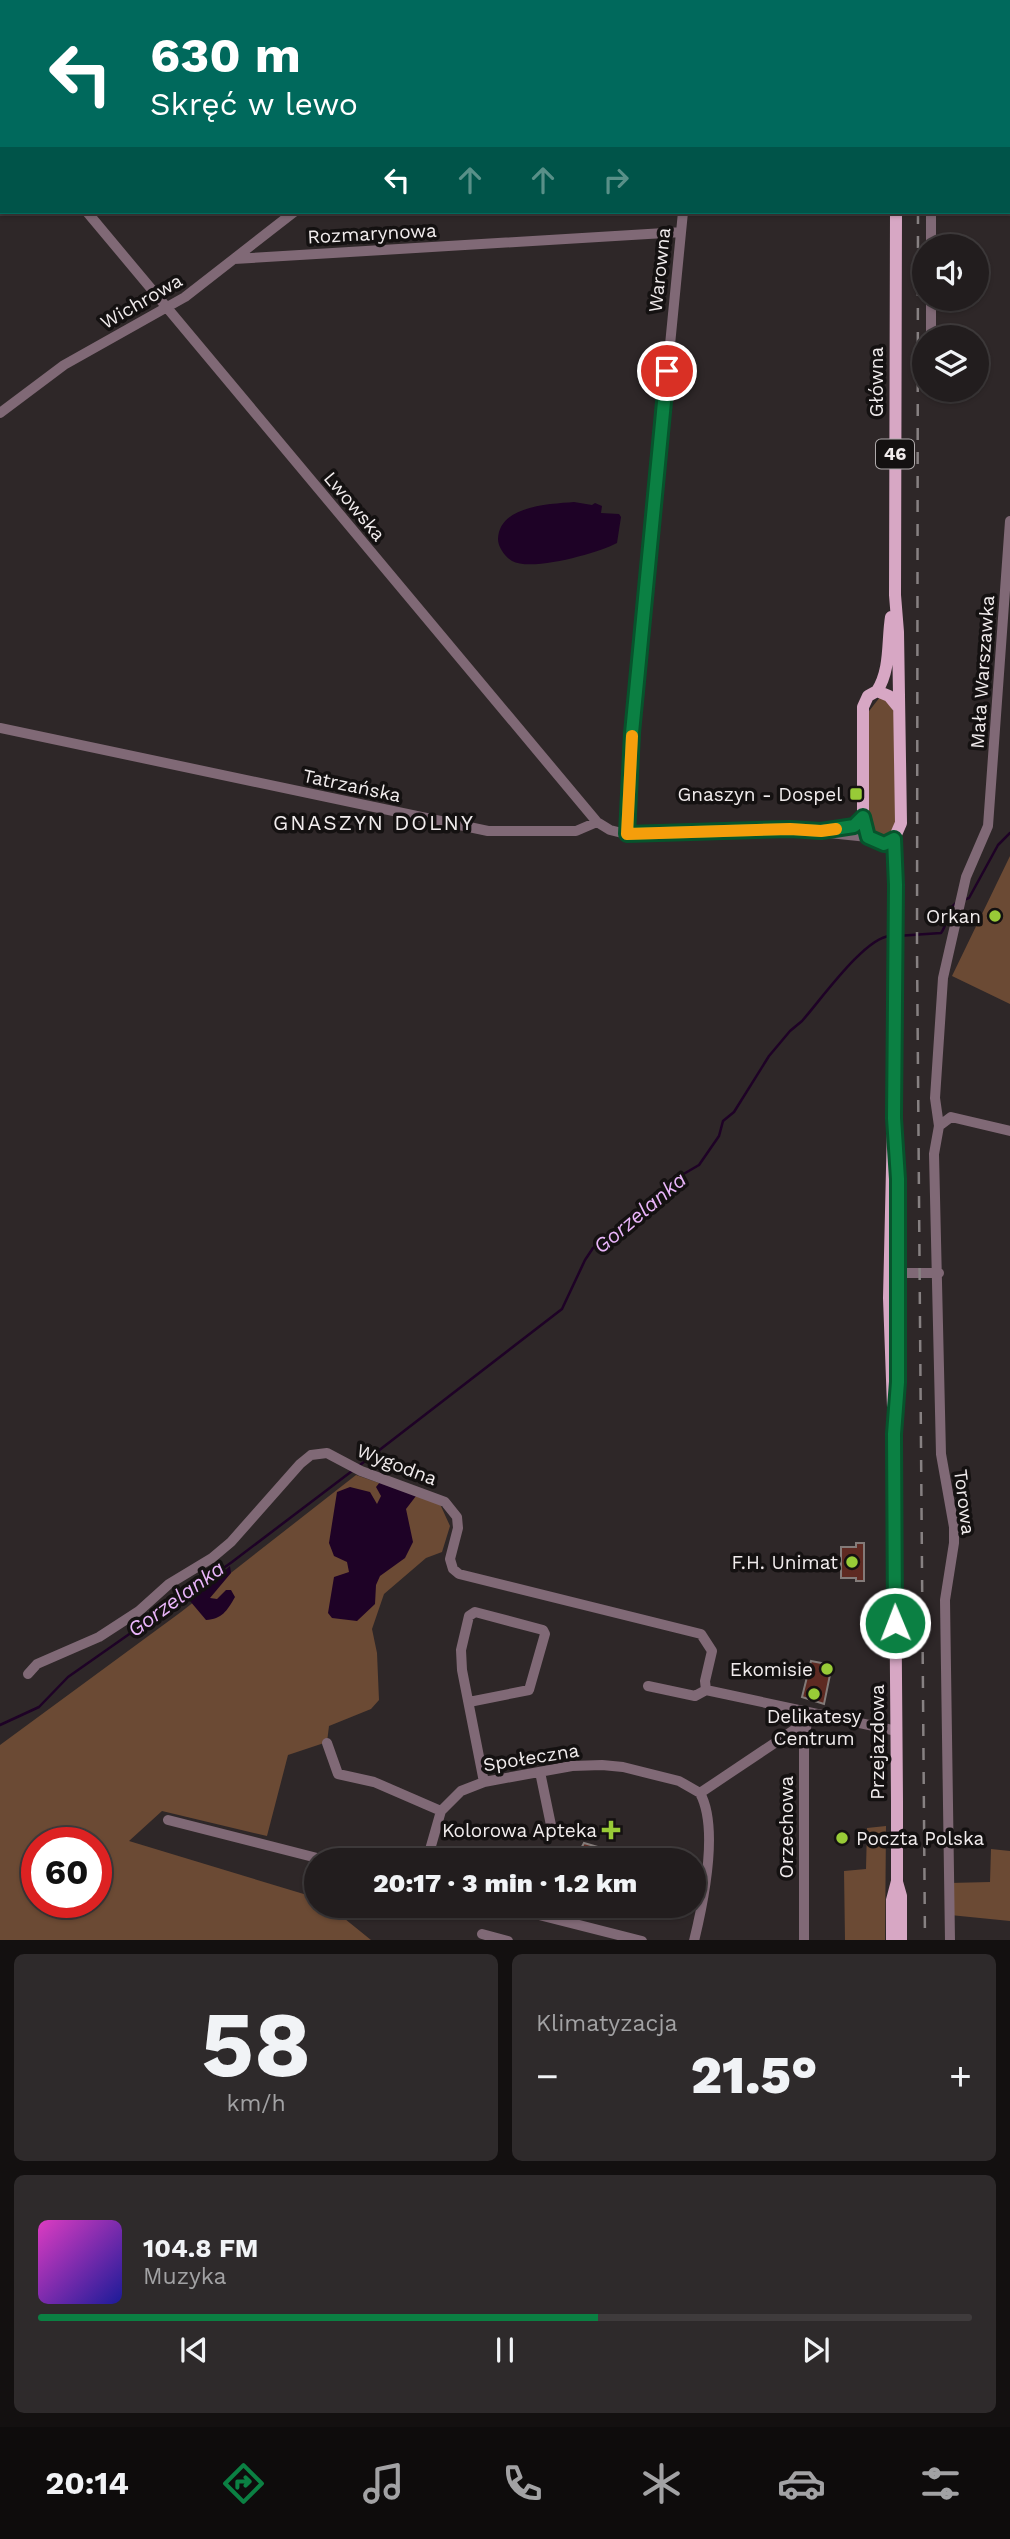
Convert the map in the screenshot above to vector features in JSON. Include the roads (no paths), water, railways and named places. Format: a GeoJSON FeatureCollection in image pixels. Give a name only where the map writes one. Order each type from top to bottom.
{"type":"FeatureCollection","features":[{"type":"Feature","properties":{"kind":"main road","name":"Główna"},"geometry":{"type":"LineString","coordinates":[[896,214],[895,595],[898,706]]}},
{"type":"Feature","properties":{"kind":"main road","name":"Główna"},"geometry":{"type":"LineString","coordinates":[[877,691],[883,682],[887,664],[895,595]]}},
{"type":"Feature","properties":{"kind":"main road"},"geometry":{"type":"LineString","coordinates":[[877,691],[889,696],[898,706]]}},
{"type":"Feature","properties":{"kind":"main road","name":"46"},"geometry":{"type":"LineString","coordinates":[[874,840],[863,817],[863,707],[868,696],[877,691]]}},
{"type":"Feature","properties":{"kind":"main road","name":"46"},"geometry":{"type":"LineString","coordinates":[[894,839],[901,823],[898,706]]}},
{"type":"Feature","properties":{"kind":"main road"},"geometry":{"type":"LineString","coordinates":[[874,840],[890,843],[894,839]]}},
{"type":"Feature","properties":{"kind":"main road","name":"Przejazdowa"},"geometry":{"type":"LineString","coordinates":[[892,1940],[892,1900],[897,1881],[894,1434],[890,1298],[894,1118],[894,839]]}},
{"type":"Feature","properties":{"kind":"main road","name":"Przejazdowa"},"geometry":{"type":"LineString","coordinates":[[874,840],[888,869],[894,914]]}},
{"type":"Feature","properties":{"kind":"main road","name":"Przejazdowa"},"geometry":{"type":"LineString","coordinates":[[894,1118],[898,1179],[898,1382],[894,1434]]}},
{"type":"Feature","properties":{"kind":"main road","name":"Przejazdowa"},"geometry":{"type":"LineString","coordinates":[[897,1881],[901,1896],[901,1940]]}},
{"type":"Feature","properties":{"kind":"street","name":"Lwowska"},"geometry":{"type":"LineString","coordinates":[[89,214],[597,822]]}},
{"type":"Feature","properties":{"kind":"street","name":"Wichrowa"},"geometry":{"type":"LineString","coordinates":[[0,413],[64,365],[169,308],[291,214]]}},
{"type":"Feature","properties":{"kind":"street","name":"Warowna"},"geometry":{"type":"LineString","coordinates":[[627,834],[632,733],[683,214]]}},
{"type":"Feature","properties":{"kind":"street"},"geometry":{"type":"LineString","coordinates":[[931,214],[931,234]]}},
{"type":"Feature","properties":{"kind":"street","name":"Rozmarynowa"},"geometry":{"type":"LineString","coordinates":[[234,259],[681,232]]}},
{"type":"Feature","properties":{"kind":"street","name":"Mała Warszawka"},"geometry":{"type":"LineString","coordinates":[[988,826],[1010,521]]}},
{"type":"Feature","properties":{"kind":"street","name":"Tatrzańska"},"geometry":{"type":"LineString","coordinates":[[0,728],[488,831],[576,831],[597,822]]}},
{"type":"Feature","properties":{"kind":"street"},"geometry":{"type":"LineString","coordinates":[[821,831],[854,826],[863,817]]}},
{"type":"Feature","properties":{"kind":"street"},"geometry":{"type":"LineString","coordinates":[[597,822],[610,830],[627,834],[790,829],[874,840]]}},
{"type":"Feature","properties":{"kind":"street","name":"Torowa"},"geometry":{"type":"LineString","coordinates":[[950,1940],[945,1600],[954,1543],[951,1507],[941,1454],[939,1273],[934,1195],[934,1154],[939,1126],[935,1098],[943,978],[970,862],[988,826]]}},
{"type":"Feature","properties":{"kind":"street"},"geometry":{"type":"LineString","coordinates":[[939,1126],[951,1117],[1010,1131]]}},
{"type":"Feature","properties":{"kind":"street"},"geometry":{"type":"LineString","coordinates":[[898,1273],[939,1273]]}},
{"type":"Feature","properties":{"kind":"street","name":"Wygodna"},"geometry":{"type":"LineString","coordinates":[[28,1674],[37,1664],[99,1637],[139,1611],[169,1584],[212,1558],[231,1542],[300,1464],[311,1455],[327,1453],[361,1471],[445,1502],[457,1517],[458,1528],[450,1559],[453,1569],[459,1574],[701,1634],[712,1651],[705,1681],[706,1690]]}},
{"type":"Feature","properties":{"kind":"street"},"geometry":{"type":"LineString","coordinates":[[469,1702],[529,1690],[545,1634],[543,1630],[471,1613],[461,1650],[469,1702],[484,1782]]}},
{"type":"Feature","properties":{"kind":"street"},"geometry":{"type":"LineString","coordinates":[[648,1686],[695,1696],[706,1690],[807,1717],[897,1731]]}},
{"type":"Feature","properties":{"kind":"street"},"geometry":{"type":"LineString","coordinates":[[694,1940],[708,1872],[706,1813],[700,1793],[807,1717]]}},
{"type":"Feature","properties":{"kind":"street","name":"Orzechowa"},"geometry":{"type":"LineString","coordinates":[[804,1940],[804,1744],[807,1717]]}},
{"type":"Feature","properties":{"kind":"street"},"geometry":{"type":"LineString","coordinates":[[327,1744],[338,1774],[374,1782],[441,1811],[430,1848]]}},
{"type":"Feature","properties":{"kind":"street","name":"Społeczna"},"geometry":{"type":"LineString","coordinates":[[441,1811],[461,1791],[484,1782],[585,1765],[623,1767],[679,1781],[700,1793]]}},
{"type":"Feature","properties":{"kind":"street"},"geometry":{"type":"LineString","coordinates":[[540,1772],[552,1830],[559,1832]]}},
{"type":"Feature","properties":{"kind":"street"},"geometry":{"type":"LineString","coordinates":[[168,1820],[304,1855]]}},
{"type":"Feature","properties":{"kind":"street"},"geometry":{"type":"LineString","coordinates":[[551,1918],[638,1940]]}},
{"type":"Feature","properties":{"kind":"street"},"geometry":{"type":"LineString","coordinates":[[482,1934],[504,1940]]}},
{"type":"Feature","properties":{"kind":"waterway"},"geometry":{"type":"LineString","coordinates":[[963,900],[969,898],[998,845],[1010,833]]}},
{"type":"Feature","properties":{"kind":"waterway"},"geometry":{"type":"LineString","coordinates":[[897,936],[941,933],[948,913],[957,902]]}},
{"type":"Feature","properties":{"kind":"waterway","name":"Gorzelanka"},"geometry":{"type":"LineString","coordinates":[[360,1465],[562,1309],[593,1248],[675,1179],[699,1165],[719,1136],[723,1121],[734,1112],[769,1056],[856,958],[880,939],[890,936]]}},
{"type":"Feature","properties":{"kind":"waterway","name":"Gorzelanka"},"geometry":{"type":"LineString","coordinates":[[0,1725],[39,1707],[68,1677],[232,1562],[352,1471]]}},
{"type":"Feature","properties":{"kind":"railway"},"geometry":{"type":"LineString","coordinates":[[918,214],[917,948],[925,1940]]}},
{"type":"Feature","properties":{"kind":"place","name":"Gnaszyn - Dospel"},"geometry":{"type":"Point","coordinates":[856,794]}},
{"type":"Feature","properties":{"kind":"place","name":"Orkan"},"geometry":{"type":"Point","coordinates":[995,916]}},
{"type":"Feature","properties":{"kind":"place","name":"F.H. Unimat"},"geometry":{"type":"Point","coordinates":[852,1562]}},
{"type":"Feature","properties":{"kind":"place","name":"Ekomisie"},"geometry":{"type":"Point","coordinates":[827,1669]}},
{"type":"Feature","properties":{"kind":"place","name":"Delikatesy Centrum"},"geometry":{"type":"Point","coordinates":[814,1694]}},
{"type":"Feature","properties":{"kind":"place","name":"Kolorowa Apteka"},"geometry":{"type":"Point","coordinates":[611,1830]}},
{"type":"Feature","properties":{"kind":"place","name":"Poczta Polska"},"geometry":{"type":"Point","coordinates":[842,1838]}},
{"type":"Feature","properties":{"kind":"district","name":"GNASZYN DOLNY"},"geometry":{"type":"Point","coordinates":[374,823]}}]}
